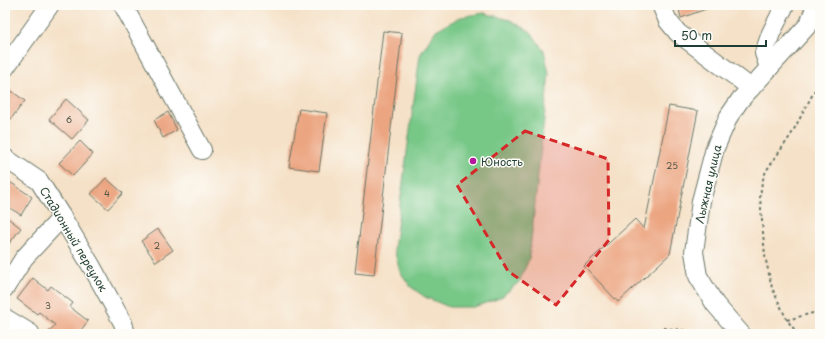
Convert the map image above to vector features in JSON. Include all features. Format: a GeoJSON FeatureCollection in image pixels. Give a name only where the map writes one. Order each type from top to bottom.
{"type":"FeatureCollection","features":[{"type":"Feature","properties":{"kind":"street"},"geometry":{"type":"LineString","coordinates":[[5,68],[50,5]]}},
{"type":"Feature","properties":{"kind":"street"},"geometry":{"type":"LineString","coordinates":[[123,5],[202,150]]}},
{"type":"Feature","properties":{"kind":"street"},"geometry":{"type":"LineString","coordinates":[[661,5],[661,8],[668,21],[678,33],[751,88]]}},
{"type":"Feature","properties":{"kind":"street"},"geometry":{"type":"LineString","coordinates":[[769,68],[764,53],[770,33],[785,5]]}},
{"type":"Feature","properties":{"kind":"street","name":"Лыжная улица"},"geometry":{"type":"LineString","coordinates":[[741,334],[715,304],[698,276],[694,252],[701,201],[714,148],[729,116],[740,100],[809,24],[816,5]]}},
{"type":"Feature","properties":{"kind":"street","name":"Стадионный переулок"},"geometry":{"type":"LineString","coordinates":[[5,158],[39,181],[92,267],[121,330]]}},
{"type":"Feature","properties":{"kind":"street"},"geometry":{"type":"LineString","coordinates":[[5,288],[24,258],[62,217]]}},
{"type":"Feature","properties":{"kind":"street"},"geometry":{"type":"LineString","coordinates":[[5,318],[30,334]]}},
{"type":"Feature","properties":{"kind":"path"},"geometry":{"type":"LineString","coordinates":[[798,334],[787,320],[772,288],[765,256],[760,197],[762,182],[766,171],[791,135],[816,88],[820,75]]}},
{"type":"Feature","properties":{"kind":"path"},"geometry":{"type":"LineString","coordinates":[[787,320],[820,312]]}},
{"type":"Feature","properties":{"kind":"path"},"geometry":{"type":"LineString","coordinates":[[647,334],[663,328],[683,330],[687,334]]}},
{"type":"Feature","properties":{"kind":"highlighted area"},"geometry":{"type":"Polygon","coordinates":[[[525,131],[608,159],[609,240],[556,305],[508,271],[457,185],[525,131]]]}},
{"type":"Feature","properties":{"kind":"green space","name":"Юность"},"geometry":{"type":"Polygon","coordinates":[[[484,13],[510,20],[531,32],[544,51],[549,73],[529,259],[519,282],[500,298],[474,307],[449,307],[425,297],[411,287],[400,272],[394,249],[420,55],[436,30],[461,17],[484,13]]]}},
{"type":"Feature","properties":{"kind":"building"},"geometry":{"type":"Polygon","coordinates":[[[678,5],[717,5],[681,18],[678,5]]]}},
{"type":"Feature","properties":{"kind":"building"},"geometry":{"type":"Polygon","coordinates":[[[383,31],[402,33],[374,275],[355,273],[383,31]]]}},
{"type":"Feature","properties":{"kind":"building"},"geometry":{"type":"Polygon","coordinates":[[[9,89],[25,101],[10,120],[5,117],[5,94],[9,89]]]}},
{"type":"Feature","properties":{"kind":"building"},"geometry":{"type":"Polygon","coordinates":[[[66,99],[89,120],[72,139],[49,119],[66,99]]]}},
{"type":"Feature","properties":{"kind":"building"},"geometry":{"type":"Polygon","coordinates":[[[669,106],[698,111],[670,254],[618,302],[584,266],[635,219],[644,229],[669,106]]]}},
{"type":"Feature","properties":{"kind":"building"},"geometry":{"type":"Polygon","coordinates":[[[299,109],[327,113],[319,171],[289,167],[299,109]]]}},
{"type":"Feature","properties":{"kind":"building"},"geometry":{"type":"Polygon","coordinates":[[[168,112],[177,130],[163,138],[154,120],[168,112]]]}},
{"type":"Feature","properties":{"kind":"building"},"geometry":{"type":"Polygon","coordinates":[[[80,141],[93,154],[73,176],[59,163],[80,141]]]}},
{"type":"Feature","properties":{"kind":"building"},"geometry":{"type":"Polygon","coordinates":[[[106,178],[123,193],[108,209],[91,194],[106,178]]]}},
{"type":"Feature","properties":{"kind":"building"},"geometry":{"type":"Polygon","coordinates":[[[10,182],[32,197],[21,215],[5,205],[5,190],[10,182]]]}},
{"type":"Feature","properties":{"kind":"building"},"geometry":{"type":"Polygon","coordinates":[[[5,216],[21,228],[5,249],[5,216]]]}},
{"type":"Feature","properties":{"kind":"building"},"geometry":{"type":"Polygon","coordinates":[[[158,229],[173,250],[156,262],[141,241],[158,229]]]}},
{"type":"Feature","properties":{"kind":"building"},"geometry":{"type":"Polygon","coordinates":[[[33,278],[48,290],[51,286],[73,303],[70,307],[88,321],[78,334],[47,334],[55,325],[39,312],[37,314],[17,299],[33,278]]]}},
{"type":"Feature","properties":{"kind":"place","name":"Юность"},"geometry":{"type":"Point","coordinates":[473,161]}}]}
